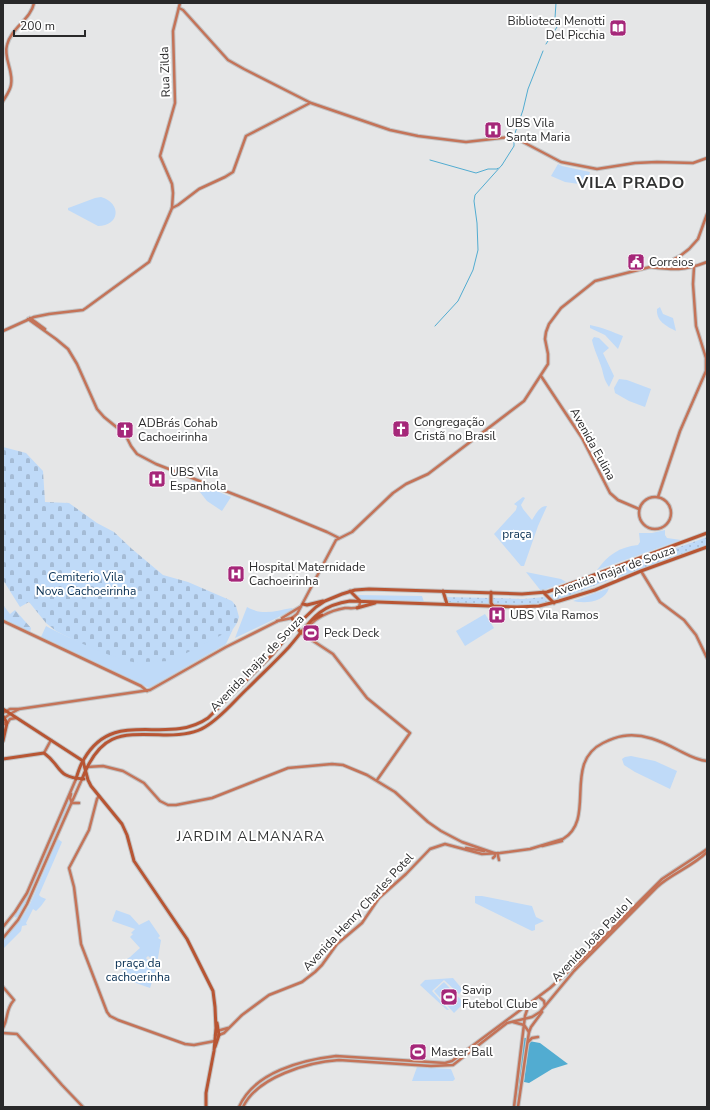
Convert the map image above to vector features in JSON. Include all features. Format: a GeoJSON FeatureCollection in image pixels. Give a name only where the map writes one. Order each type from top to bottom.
{"type":"FeatureCollection","features":[{"type":"Feature","properties":{"kind":"main road"},"geometry":{"type":"LineString","coordinates":[[3,102],[12,83],[6,54],[6,45],[10,36],[31,10],[34,3]]}},
{"type":"Feature","properties":{"kind":"main road","name":"Rua Zilda"},"geometry":{"type":"LineString","coordinates":[[172,208],[172,184],[160,156],[175,103],[173,31],[180,3]]}},
{"type":"Feature","properties":{"kind":"main road"},"geometry":{"type":"LineString","coordinates":[[179,8],[183,10],[228,60],[271,84],[311,103],[390,130],[418,136],[466,142],[510,137],[523,142],[561,162],[597,169],[642,163],[693,163],[707,158]]}},
{"type":"Feature","properties":{"kind":"main road"},"geometry":{"type":"LineString","coordinates":[[3,331],[29,319],[49,314],[83,310],[146,264],[151,257],[172,208],[199,189],[233,172],[246,136],[311,103]]}},
{"type":"Feature","properties":{"kind":"main road"},"geometry":{"type":"LineString","coordinates":[[277,621],[292,618],[297,614],[333,544],[339,538],[352,532],[396,491],[428,474],[524,401],[546,368],[548,360],[545,339],[546,332],[549,324],[561,308],[595,281],[650,267],[680,256],[693,245],[701,233],[707,214]]}},
{"type":"Feature","properties":{"kind":"main road"},"geometry":{"type":"LineString","coordinates":[[650,267],[683,270],[707,262]]}},
{"type":"Feature","properties":{"kind":"main road"},"geometry":{"type":"LineString","coordinates":[[662,263],[661,266],[663,268]]}},
{"type":"Feature","properties":{"kind":"main road"},"geometry":{"type":"LineString","coordinates":[[658,497],[680,430],[706,371],[706,358],[696,326],[693,284],[694,267]]}},
{"type":"Feature","properties":{"kind":"main road"},"geometry":{"type":"LineString","coordinates":[[29,319],[58,339],[71,352],[83,374],[96,406],[103,415],[127,434],[136,452],[142,458],[339,538]]}},
{"type":"Feature","properties":{"kind":"main road","name":"Avenida Eulina"},"geometry":{"type":"LineString","coordinates":[[541,376],[583,440],[610,493],[618,500],[639,509]]}},
{"type":"Feature","properties":{"kind":"main road"},"geometry":{"type":"LineString","coordinates":[[658,497],[667,502],[672,512],[670,522],[662,528],[653,530],[645,526],[640,518],[639,509],[641,504],[648,498],[658,497]]}},
{"type":"Feature","properties":{"kind":"main road","name":"Avenida Inajar de Souza"},"geometry":{"type":"LineString","coordinates":[[3,927],[27,893],[83,761],[97,743],[113,733],[132,730],[180,730],[196,726],[210,717],[282,644],[296,626],[314,608],[325,601],[350,591],[369,589],[528,594],[543,592],[564,586],[707,534]]}},
{"type":"Feature","properties":{"kind":"main road","name":"Avenida Inajar de Souza"},"geometry":{"type":"LineString","coordinates":[[3,938],[18,920],[32,895],[86,768],[100,747],[117,737],[135,734],[184,735],[199,730],[213,722],[262,675],[318,614],[333,605],[350,601],[360,601],[532,607],[554,603],[595,590],[641,571],[707,547]]}},
{"type":"Feature","properties":{"kind":"main road"},"geometry":{"type":"LineString","coordinates":[[641,571],[660,602],[684,620],[696,635],[707,658]]}},
{"type":"Feature","properties":{"kind":"main road"},"geometry":{"type":"LineString","coordinates":[[350,591],[360,601],[357,608]]}},
{"type":"Feature","properties":{"kind":"main road"},"geometry":{"type":"LineString","coordinates":[[443,591],[447,604]]}},
{"type":"Feature","properties":{"kind":"main road"},"geometry":{"type":"LineString","coordinates":[[491,592],[491,603],[493,606]]}},
{"type":"Feature","properties":{"kind":"main road"},"geometry":{"type":"LineString","coordinates":[[543,592],[554,603]]}},
{"type":"Feature","properties":{"kind":"main road"},"geometry":{"type":"LineString","coordinates":[[4,714],[10,709],[147,691],[302,606],[325,601]]}},
{"type":"Feature","properties":{"kind":"main road"},"geometry":{"type":"LineString","coordinates":[[304,628],[322,615],[344,608],[357,608],[377,602]]}},
{"type":"Feature","properties":{"kind":"main road"},"geometry":{"type":"LineString","coordinates":[[307,637],[305,633],[307,629],[322,615]]}},
{"type":"Feature","properties":{"kind":"main road"},"geometry":{"type":"LineString","coordinates":[[292,618],[301,633],[332,654],[367,698],[410,733],[377,780]]}},
{"type":"Feature","properties":{"kind":"main road"},"geometry":{"type":"LineString","coordinates":[[3,621],[141,686],[147,691]]}},
{"type":"Feature","properties":{"kind":"main road"},"geometry":{"type":"LineString","coordinates":[[4,714],[10,714],[19,709]]}},
{"type":"Feature","properties":{"kind":"main road"},"geometry":{"type":"LineString","coordinates":[[18,719],[16,714],[19,709]]}},
{"type":"Feature","properties":{"kind":"main road"},"geometry":{"type":"LineString","coordinates":[[4,714],[10,714],[83,761],[88,780],[122,824],[128,835],[134,861],[176,922],[196,955],[213,991],[217,1033],[206,1093],[206,1107]]}},
{"type":"Feature","properties":{"kind":"main road"},"geometry":{"type":"LineString","coordinates":[[3,741],[6,725],[4,714]]}},
{"type":"Feature","properties":{"kind":"main road"},"geometry":{"type":"LineString","coordinates":[[210,717],[213,718],[213,722]]}},
{"type":"Feature","properties":{"kind":"main road"},"geometry":{"type":"LineString","coordinates":[[6,725],[10,718],[18,719]]}},
{"type":"Feature","properties":{"kind":"main road"},"geometry":{"type":"LineString","coordinates":[[3,722],[6,725]]}},
{"type":"Feature","properties":{"kind":"main road"},"geometry":{"type":"LineString","coordinates":[[86,768],[97,766],[117,768],[144,783],[160,801],[172,805],[208,799],[288,768],[332,764],[343,765],[377,780],[400,797],[435,827],[462,842],[497,853],[530,849],[563,839],[570,834],[577,824],[584,761],[590,752],[598,745],[619,736],[641,736],[666,744],[697,759],[707,761]]}},
{"type":"Feature","properties":{"kind":"main road"},"geometry":{"type":"LineString","coordinates":[[44,753],[51,740]]}},
{"type":"Feature","properties":{"kind":"main road"},"geometry":{"type":"LineString","coordinates":[[3,759],[44,753]]}},
{"type":"Feature","properties":{"kind":"main road"},"geometry":{"type":"LineString","coordinates":[[44,753],[62,774],[76,779],[82,778],[88,780]]}},
{"type":"Feature","properties":{"kind":"main road"},"geometry":{"type":"LineString","coordinates":[[90,760],[97,766]]}},
{"type":"Feature","properties":{"kind":"main road"},"geometry":{"type":"LineString","coordinates":[[71,789],[72,792],[70,798],[72,802],[79,803]]}},
{"type":"Feature","properties":{"kind":"main road"},"geometry":{"type":"LineString","coordinates":[[99,796],[96,799],[89,830],[69,868],[76,898],[81,944],[108,1014],[113,1018],[132,1026],[184,1044],[194,1045],[214,1041]]}},
{"type":"Feature","properties":{"kind":"main road"},"geometry":{"type":"LineString","coordinates":[[462,842],[472,851]]}},
{"type":"Feature","properties":{"kind":"main road","name":"Avenida Henry Charles Potel"},"geometry":{"type":"LineString","coordinates":[[217,1033],[224,1033],[248,1010],[269,995],[302,982],[315,972],[337,944],[362,923],[379,898],[406,874],[426,852],[445,844],[482,854],[497,853]]}},
{"type":"Feature","properties":{"kind":"main road","name":"Avenida Henry Charles Potel"},"geometry":{"type":"LineString","coordinates":[[461,848],[497,853]]}},
{"type":"Feature","properties":{"kind":"main road","name":"Avenida João Paulo I"},"geometry":{"type":"LineString","coordinates":[[239,1107],[245,1096],[255,1085],[272,1074],[292,1066],[324,1057],[336,1056],[445,1063],[452,1060],[518,1010],[539,997],[583,958],[650,889],[662,879],[707,849]]}},
{"type":"Feature","properties":{"kind":"main road","name":"Avenida João Paulo I"},"geometry":{"type":"LineString","coordinates":[[243,1107],[255,1092],[274,1078],[299,1068],[324,1062],[338,1060],[431,1066],[453,1065],[511,1021],[536,1015],[544,1008],[561,985],[574,971],[665,880],[696,862],[707,852]]}},
{"type":"Feature","properties":{"kind":"main road"},"geometry":{"type":"LineString","coordinates":[[493,858],[497,853]]}},
{"type":"Feature","properties":{"kind":"main road"},"geometry":{"type":"LineString","coordinates":[[497,853],[499,860]]}},
{"type":"Feature","properties":{"kind":"main road"},"geometry":{"type":"LineString","coordinates":[[665,880],[674,871]]}},
{"type":"Feature","properties":{"kind":"main road"},"geometry":{"type":"LineString","coordinates":[[3,927],[8,932]]}},
{"type":"Feature","properties":{"kind":"main road"},"geometry":{"type":"LineString","coordinates":[[3,987],[14,1000],[8,1008],[6,1022],[3,1028]]}},
{"type":"Feature","properties":{"kind":"main road"},"geometry":{"type":"LineString","coordinates":[[518,1107],[529,1032],[544,1008],[544,1001],[539,997]]}},
{"type":"Feature","properties":{"kind":"main road"},"geometry":{"type":"LineString","coordinates":[[514,1107],[525,1018],[527,1010],[535,1000]]}},
{"type":"Feature","properties":{"kind":"main road"},"geometry":{"type":"LineString","coordinates":[[511,1021],[524,1025],[529,1032]]}},
{"type":"Feature","properties":{"kind":"main road"},"geometry":{"type":"LineString","coordinates":[[3,1033],[17,1034],[83,1107]]}},
{"type":"Feature","properties":{"kind":"main road"},"geometry":{"type":"LineString","coordinates":[[214,1051],[214,1041],[217,1033]]}},
{"type":"Feature","properties":{"kind":"main road"},"geometry":{"type":"LineString","coordinates":[[523,1036],[526,1036],[527,1042]]}},
{"type":"Feature","properties":{"kind":"main road"},"geometry":{"type":"LineString","coordinates":[[527,1042],[532,1038],[538,1037]]}},
{"type":"Feature","properties":{"kind":"green space"},"geometry":{"type":"Polygon","coordinates":[[[558,164],[590,172],[586,185],[565,182],[551,176],[558,164]]]}},
{"type":"Feature","properties":{"kind":"green space"},"geometry":{"type":"Polygon","coordinates":[[[101,197],[108,200],[112,204],[116,214],[111,222],[105,225],[98,226],[68,210],[68,208],[101,197]]]}},
{"type":"Feature","properties":{"kind":"green space"},"geometry":{"type":"Polygon","coordinates":[[[660,307],[663,314],[673,318],[676,331],[665,325],[658,317],[657,309],[660,307]]]}},
{"type":"Feature","properties":{"kind":"green space"},"geometry":{"type":"Polygon","coordinates":[[[590,325],[603,328],[623,336],[618,349],[605,335],[590,328],[590,325]]]}},
{"type":"Feature","properties":{"kind":"green space"},"geometry":{"type":"Polygon","coordinates":[[[594,337],[599,338],[609,348],[603,353],[614,376],[609,387],[604,378],[593,344],[592,340],[594,337]]]}},
{"type":"Feature","properties":{"kind":"green space"},"geometry":{"type":"Polygon","coordinates":[[[619,379],[627,380],[651,389],[645,407],[629,401],[615,393],[614,388],[619,379]]]}},
{"type":"Feature","properties":{"kind":"green space","name":"Cemiterio Vila Nova Cachoeirinha"},"geometry":{"type":"Polygon","coordinates":[[[3,447],[26,453],[43,471],[45,502],[69,503],[97,523],[114,532],[163,575],[188,582],[232,601],[236,606],[239,617],[233,629],[218,639],[166,665],[149,670],[113,660],[56,631],[46,623],[29,602],[20,607],[3,580],[3,447]]]}},
{"type":"Feature","properties":{"kind":"green space"},"geometry":{"type":"Polygon","coordinates":[[[193,481],[231,497],[222,511],[207,501],[192,482],[193,481]]]}},
{"type":"Feature","properties":{"kind":"green space","name":"praça"},"geometry":{"type":"Polygon","coordinates":[[[523,497],[525,498],[521,505],[532,520],[542,507],[547,506],[538,526],[524,566],[521,566],[494,534],[516,510],[517,506],[514,504],[523,497]]]}},
{"type":"Feature","properties":{"kind":"green space"},"geometry":{"type":"Polygon","coordinates":[[[665,530],[665,535],[667,538],[681,540],[597,570],[605,560],[614,553],[631,546],[638,545],[640,542],[639,533],[652,533],[665,530]]]}},
{"type":"Feature","properties":{"kind":"green space"},"geometry":{"type":"Polygon","coordinates":[[[707,537],[707,545],[613,579],[609,572],[707,537]]]}},
{"type":"Feature","properties":{"kind":"green space"},"geometry":{"type":"Polygon","coordinates":[[[526,572],[561,579],[566,582],[541,591],[526,572]]]}},
{"type":"Feature","properties":{"kind":"green space"},"geometry":{"type":"Polygon","coordinates":[[[606,577],[609,580],[557,600],[553,601],[547,596],[606,577]]]}},
{"type":"Feature","properties":{"kind":"green space"},"geometry":{"type":"Polygon","coordinates":[[[609,588],[604,596],[594,601],[573,601],[609,588]]]}},
{"type":"Feature","properties":{"kind":"green space"},"geometry":{"type":"Polygon","coordinates":[[[355,595],[422,596],[424,602],[361,601],[355,595]]]}},
{"type":"Feature","properties":{"kind":"green space"},"geometry":{"type":"Polygon","coordinates":[[[446,597],[489,598],[490,604],[448,603],[446,597]]]}},
{"type":"Feature","properties":{"kind":"green space"},"geometry":{"type":"Polygon","coordinates":[[[544,597],[549,602],[536,604],[495,605],[493,602],[493,598],[523,599],[544,597]]]}},
{"type":"Feature","properties":{"kind":"green space"},"geometry":{"type":"Polygon","coordinates":[[[3,605],[10,614],[15,610],[31,628],[30,633],[3,619],[3,605]]]}},
{"type":"Feature","properties":{"kind":"green space"},"geometry":{"type":"Polygon","coordinates":[[[247,607],[264,612],[293,609],[235,638],[247,607]]]}},
{"type":"Feature","properties":{"kind":"green space"},"geometry":{"type":"Polygon","coordinates":[[[485,614],[494,628],[465,646],[456,631],[485,614]]]}},
{"type":"Feature","properties":{"kind":"green space"},"geometry":{"type":"Polygon","coordinates":[[[46,626],[94,649],[123,660],[134,662],[171,661],[233,629],[226,644],[149,688],[41,637],[46,626]]]}},
{"type":"Feature","properties":{"kind":"green space"},"geometry":{"type":"Polygon","coordinates":[[[631,756],[655,761],[677,771],[670,789],[624,765],[622,759],[631,756]]]}},
{"type":"Feature","properties":{"kind":"green space"},"geometry":{"type":"Polygon","coordinates":[[[68,799],[70,802],[32,892],[16,918],[14,916],[29,891],[47,846],[46,844],[68,799]]]}},
{"type":"Feature","properties":{"kind":"green space"},"geometry":{"type":"Polygon","coordinates":[[[58,839],[62,842],[39,895],[46,899],[36,911],[33,909],[26,923],[27,925],[22,926],[21,931],[3,949],[3,940],[21,919],[30,904],[58,839]]]}},
{"type":"Feature","properties":{"kind":"green space"},"geometry":{"type":"Polygon","coordinates":[[[475,896],[482,896],[532,906],[536,917],[544,921],[535,925],[535,930],[532,931],[475,903],[475,896]]]}},
{"type":"Feature","properties":{"kind":"green space","name":"praça da cachoerinha"},"geometry":{"type":"Polygon","coordinates":[[[116,910],[130,915],[139,925],[149,920],[160,936],[158,938],[161,940],[157,964],[148,956],[146,958],[156,969],[150,988],[122,978],[124,961],[140,948],[130,937],[133,934],[131,933],[135,929],[112,921],[116,910]]]}},
{"type":"Feature","properties":{"kind":"green space"},"geometry":{"type":"Polygon","coordinates":[[[453,978],[463,990],[459,994],[444,980],[432,991],[449,1010],[447,1010],[420,985],[425,980],[453,978]]]}},
{"type":"Feature","properties":{"kind":"green space","name":"Savip Futebol Clube"},"geometry":{"type":"Polygon","coordinates":[[[444,982],[464,1003],[454,1013],[434,991],[444,982]]]}},
{"type":"Feature","properties":{"kind":"green space"},"geometry":{"type":"Polygon","coordinates":[[[417,1067],[451,1069],[455,1079],[453,1081],[412,1081],[417,1067]]]}},
{"type":"Feature","properties":{"kind":"water"},"geometry":{"type":"Polygon","coordinates":[[[529,1041],[540,1043],[568,1064],[552,1069],[529,1083],[524,1082],[529,1041]]]}},
{"type":"Feature","properties":{"kind":"waterway"},"geometry":{"type":"LineString","coordinates":[[546,44],[557,27],[555,18],[556,3]]}},
{"type":"Feature","properties":{"kind":"waterway"},"geometry":{"type":"LineString","coordinates":[[514,136],[523,110],[528,89],[543,51]]}},
{"type":"Feature","properties":{"kind":"waterway"},"geometry":{"type":"LineString","coordinates":[[502,165],[514,146],[514,142]]}},
{"type":"Feature","properties":{"kind":"waterway"},"geometry":{"type":"LineString","coordinates":[[430,160],[476,173],[488,169],[498,168]]}},
{"type":"Feature","properties":{"kind":"waterway"},"geometry":{"type":"LineString","coordinates":[[435,326],[458,301],[473,270],[478,250],[477,223],[474,201],[475,195],[502,165]]}},
{"type":"Feature","properties":{"kind":"waterway"},"geometry":{"type":"LineString","coordinates":[[516,1107],[525,1039]]}},
{"type":"Feature","properties":{"kind":"place","name":"Biblioteca Menotti Del Picchia"},"geometry":{"type":"Point","coordinates":[618,28]}},
{"type":"Feature","properties":{"kind":"place","name":"UBS Vila Santa Maria"},"geometry":{"type":"Point","coordinates":[493,130]}},
{"type":"Feature","properties":{"kind":"place","name":"Correios"},"geometry":{"type":"Point","coordinates":[636,262]}},
{"type":"Feature","properties":{"kind":"place","name":"Congregação Cristã no Brasil"},"geometry":{"type":"Point","coordinates":[401,429]}},
{"type":"Feature","properties":{"kind":"place","name":"ADBrás Cohab Cachoeirinha"},"geometry":{"type":"Point","coordinates":[125,430]}},
{"type":"Feature","properties":{"kind":"place","name":"UBS Vila Espanhola"},"geometry":{"type":"Point","coordinates":[157,479]}},
{"type":"Feature","properties":{"kind":"place","name":"Hospital Maternidade Cachoeirinha"},"geometry":{"type":"Point","coordinates":[236,574]}},
{"type":"Feature","properties":{"kind":"place","name":"UBS Vila Ramos"},"geometry":{"type":"Point","coordinates":[497,615]}},
{"type":"Feature","properties":{"kind":"place","name":"Peck Deck"},"geometry":{"type":"Point","coordinates":[311,633]}},
{"type":"Feature","properties":{"kind":"place","name":"Savip Futebol Clube"},"geometry":{"type":"Point","coordinates":[449,997]}},
{"type":"Feature","properties":{"kind":"place","name":"Master Ball"},"geometry":{"type":"Point","coordinates":[418,1052]}},
{"type":"Feature","properties":{"kind":"district","name":"VILA PRADO"},"geometry":{"type":"Point","coordinates":[631,183]}},
{"type":"Feature","properties":{"kind":"district","name":"JARDIM ALMANARA"},"geometry":{"type":"Point","coordinates":[251,836]}}]}
